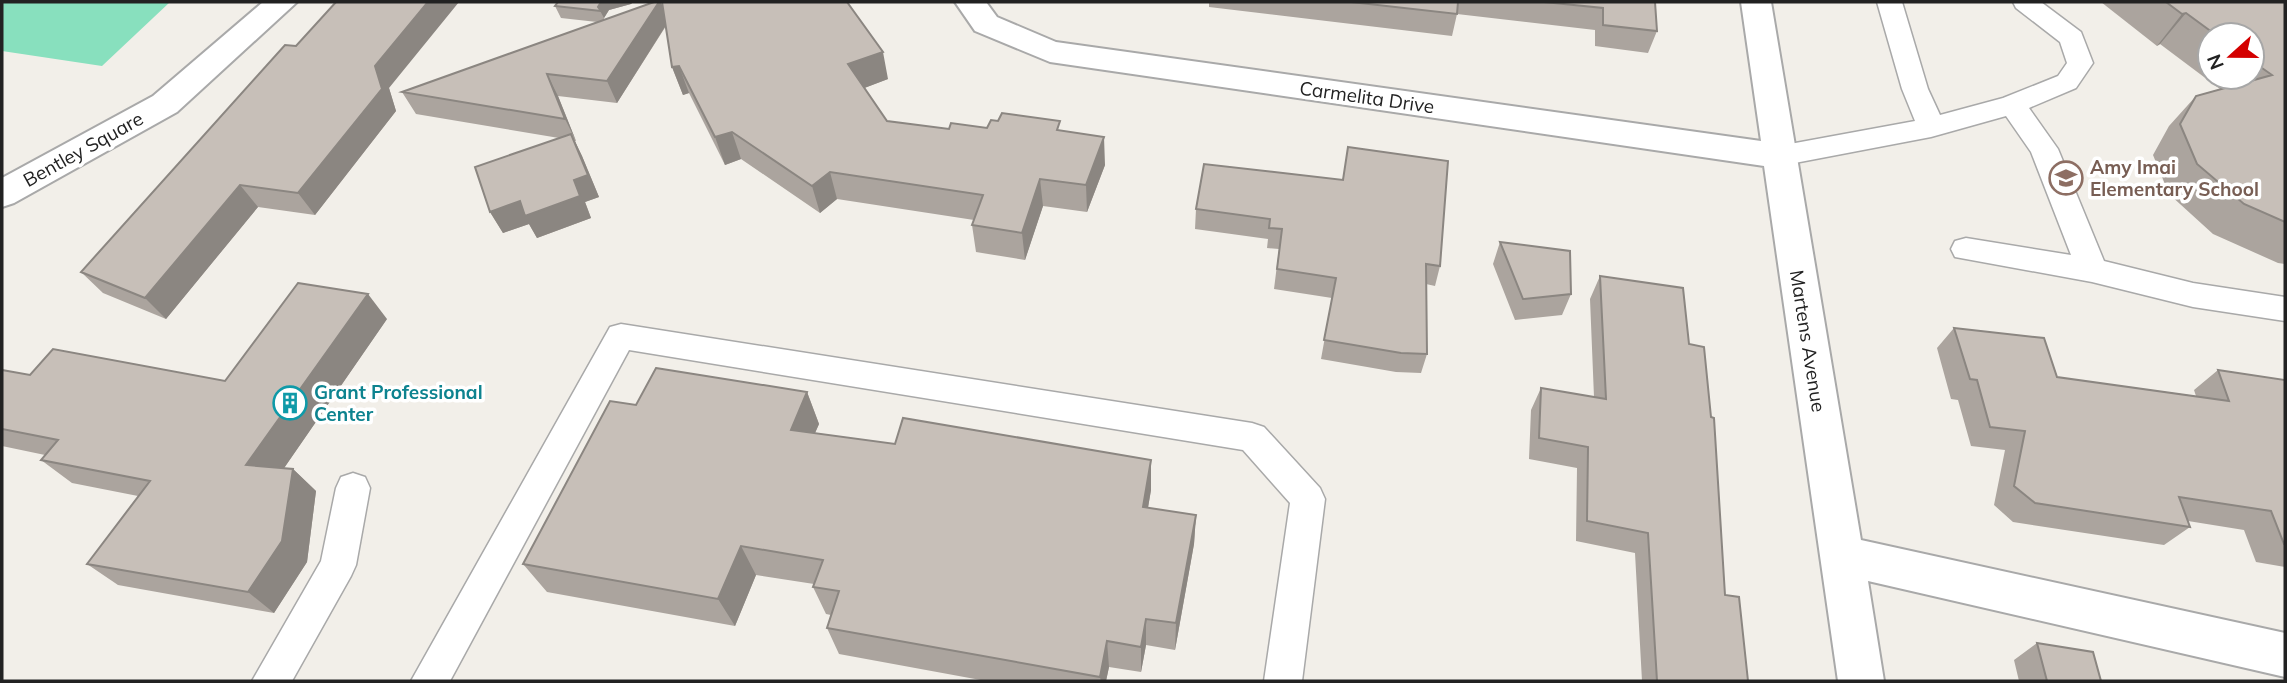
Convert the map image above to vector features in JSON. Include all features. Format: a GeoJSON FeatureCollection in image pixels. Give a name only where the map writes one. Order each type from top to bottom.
{"type":"FeatureCollection","features":[{"type":"Feature","properties":{"kind":"street","name":"Bentley Square"},"geometry":{"type":"LineString","coordinates":[[2,194],[165,104],[282,2]]}},
{"type":"Feature","properties":{"kind":"street","name":"Carmelita Drive"},"geometry":{"type":"LineString","coordinates":[[970,2],[986,24],[1050,52],[1779,156]]}},
{"type":"Feature","properties":{"kind":"street","name":"Martens Avenue"},"geometry":{"type":"LineString","coordinates":[[1756,2],[1861,681]]}},
{"type":"Feature","properties":{"kind":"street","name":"Bentley Square"},"geometry":{"type":"LineString","coordinates":[[2,174],[165,104]]}},
{"type":"Feature","properties":{"kind":"street"},"geometry":{"type":"LineString","coordinates":[[1841,555],[2285,655]]}},
{"type":"Feature","properties":{"kind":"lane"},"geometry":{"type":"LineString","coordinates":[[1889,2],[1915,89],[1931,127]]}},
{"type":"Feature","properties":{"kind":"lane"},"geometry":{"type":"LineString","coordinates":[[1779,156],[1931,127],[2012,105],[2067,82],[2080,63],[2072,38],[2025,2]]}},
{"type":"Feature","properties":{"kind":"lane"},"geometry":{"type":"LineString","coordinates":[[2012,105],[2044,149],[2092,270]]}},
{"type":"Feature","properties":{"kind":"lane"},"geometry":{"type":"LineString","coordinates":[[1966,249],[2092,270],[2193,295],[2285,309]]}},
{"type":"Feature","properties":{"kind":"lane"},"geometry":{"type":"LineString","coordinates":[[430,681],[621,336],[1252,437],[1308,499],[1283,681]]}},
{"type":"Feature","properties":{"kind":"lane"},"geometry":{"type":"LineString","coordinates":[[271,681],[338,565],[353,488]]}},
{"type":"Feature","properties":{"kind":"green space"},"geometry":{"type":"Polygon","coordinates":[[[2,2],[170,2],[102,66],[2,51],[2,2]]]}},
{"type":"Feature","properties":{"kind":"building"},"geometry":{"type":"Polygon","coordinates":[[[336,2],[428,2],[375,66],[382,89],[298,193],[240,185],[145,298],[81,272],[285,45],[296,46],[336,2]]]}},
{"type":"Feature","properties":{"kind":"building"},"geometry":{"type":"Polygon","coordinates":[[[558,2],[601,2],[598,7],[601,11],[555,6],[558,2]]]}},
{"type":"Feature","properties":{"kind":"building"},"geometry":{"type":"Polygon","coordinates":[[[659,2],[607,81],[547,74],[565,119],[402,92],[659,2]]]}},
{"type":"Feature","properties":{"kind":"building"},"geometry":{"type":"Polygon","coordinates":[[[662,2],[847,2],[883,52],[848,64],[887,121],[949,129],[951,123],[987,128],[991,120],[998,121],[1002,113],[1060,121],[1057,130],[1104,137],[1086,185],[1040,179],[1022,233],[972,225],[983,195],[830,172],[812,186],[732,132],[715,137],[679,66],[672,67],[662,2]]]}},
{"type":"Feature","properties":{"kind":"building"},"geometry":{"type":"Polygon","coordinates":[[[1351,2],[1458,2],[1457,14],[1351,2]]]}},
{"type":"Feature","properties":{"kind":"building"},"geometry":{"type":"Polygon","coordinates":[[[1544,2],[1655,2],[1657,31],[1603,25],[1603,8],[1544,2]]]}},
{"type":"Feature","properties":{"kind":"building"},"geometry":{"type":"Polygon","coordinates":[[[2166,2],[2285,2],[2285,222],[2244,204],[2197,164],[2180,124],[2196,96],[2214,91],[2266,91],[2266,77],[2272,75],[2266,71],[2266,21],[2197,21],[2186,13],[2182,14],[2166,2]]]}},
{"type":"Feature","properties":{"kind":"building"},"geometry":{"type":"Polygon","coordinates":[[[571,134],[588,175],[574,180],[580,196],[525,216],[520,201],[490,212],[475,167],[571,134]]]}},
{"type":"Feature","properties":{"kind":"building"},"geometry":{"type":"Polygon","coordinates":[[[1348,147],[1448,161],[1440,266],[1426,264],[1427,354],[1401,353],[1324,340],[1336,278],[1277,269],[1282,229],[1269,228],[1270,219],[1196,209],[1204,164],[1343,180],[1348,147]]]}},
{"type":"Feature","properties":{"kind":"building"},"geometry":{"type":"Polygon","coordinates":[[[1500,242],[1570,251],[1571,294],[1523,299],[1500,242]]]}},
{"type":"Feature","properties":{"kind":"building"},"geometry":{"type":"Polygon","coordinates":[[[1600,276],[1683,288],[1689,344],[1704,347],[1711,417],[1714,418],[1725,595],[1739,597],[1748,681],[1657,681],[1648,533],[1587,521],[1588,447],[1539,438],[1541,388],[1606,399],[1600,276]]]}},
{"type":"Feature","properties":{"kind":"building"},"geometry":{"type":"Polygon","coordinates":[[[298,283],[368,294],[246,465],[293,469],[282,541],[248,592],[87,564],[150,481],[41,460],[58,440],[2,429],[2,370],[30,375],[53,349],[225,381],[298,283]]]}},
{"type":"Feature","properties":{"kind":"building"},"geometry":{"type":"Polygon","coordinates":[[[1954,328],[2044,338],[2057,377],[2229,401],[2218,370],[2285,380],[2285,544],[2271,511],[2179,497],[2190,527],[2035,503],[2014,486],[2025,431],[1990,427],[1977,380],[1970,379],[1954,328]]]}},
{"type":"Feature","properties":{"kind":"building"},"geometry":{"type":"Polygon","coordinates":[[[656,368],[807,392],[791,430],[895,444],[903,418],[1151,460],[1143,507],[1196,515],[1176,623],[1146,619],[1141,647],[1107,641],[1100,677],[827,628],[839,591],[813,587],[823,560],[741,546],[718,599],[523,564],[610,401],[636,405],[656,368]]]}},
{"type":"Feature","properties":{"kind":"building"},"geometry":{"type":"Polygon","coordinates":[[[2037,643],[2093,652],[2101,681],[2047,681],[2037,643]]]}},
{"type":"Feature","properties":{"kind":"place","name":"Amy Imai Elementary School"},"geometry":{"type":"Point","coordinates":[2066,178]}},
{"type":"Feature","properties":{"kind":"place","name":"Grant Professional Center"},"geometry":{"type":"Point","coordinates":[290,403]}}]}
